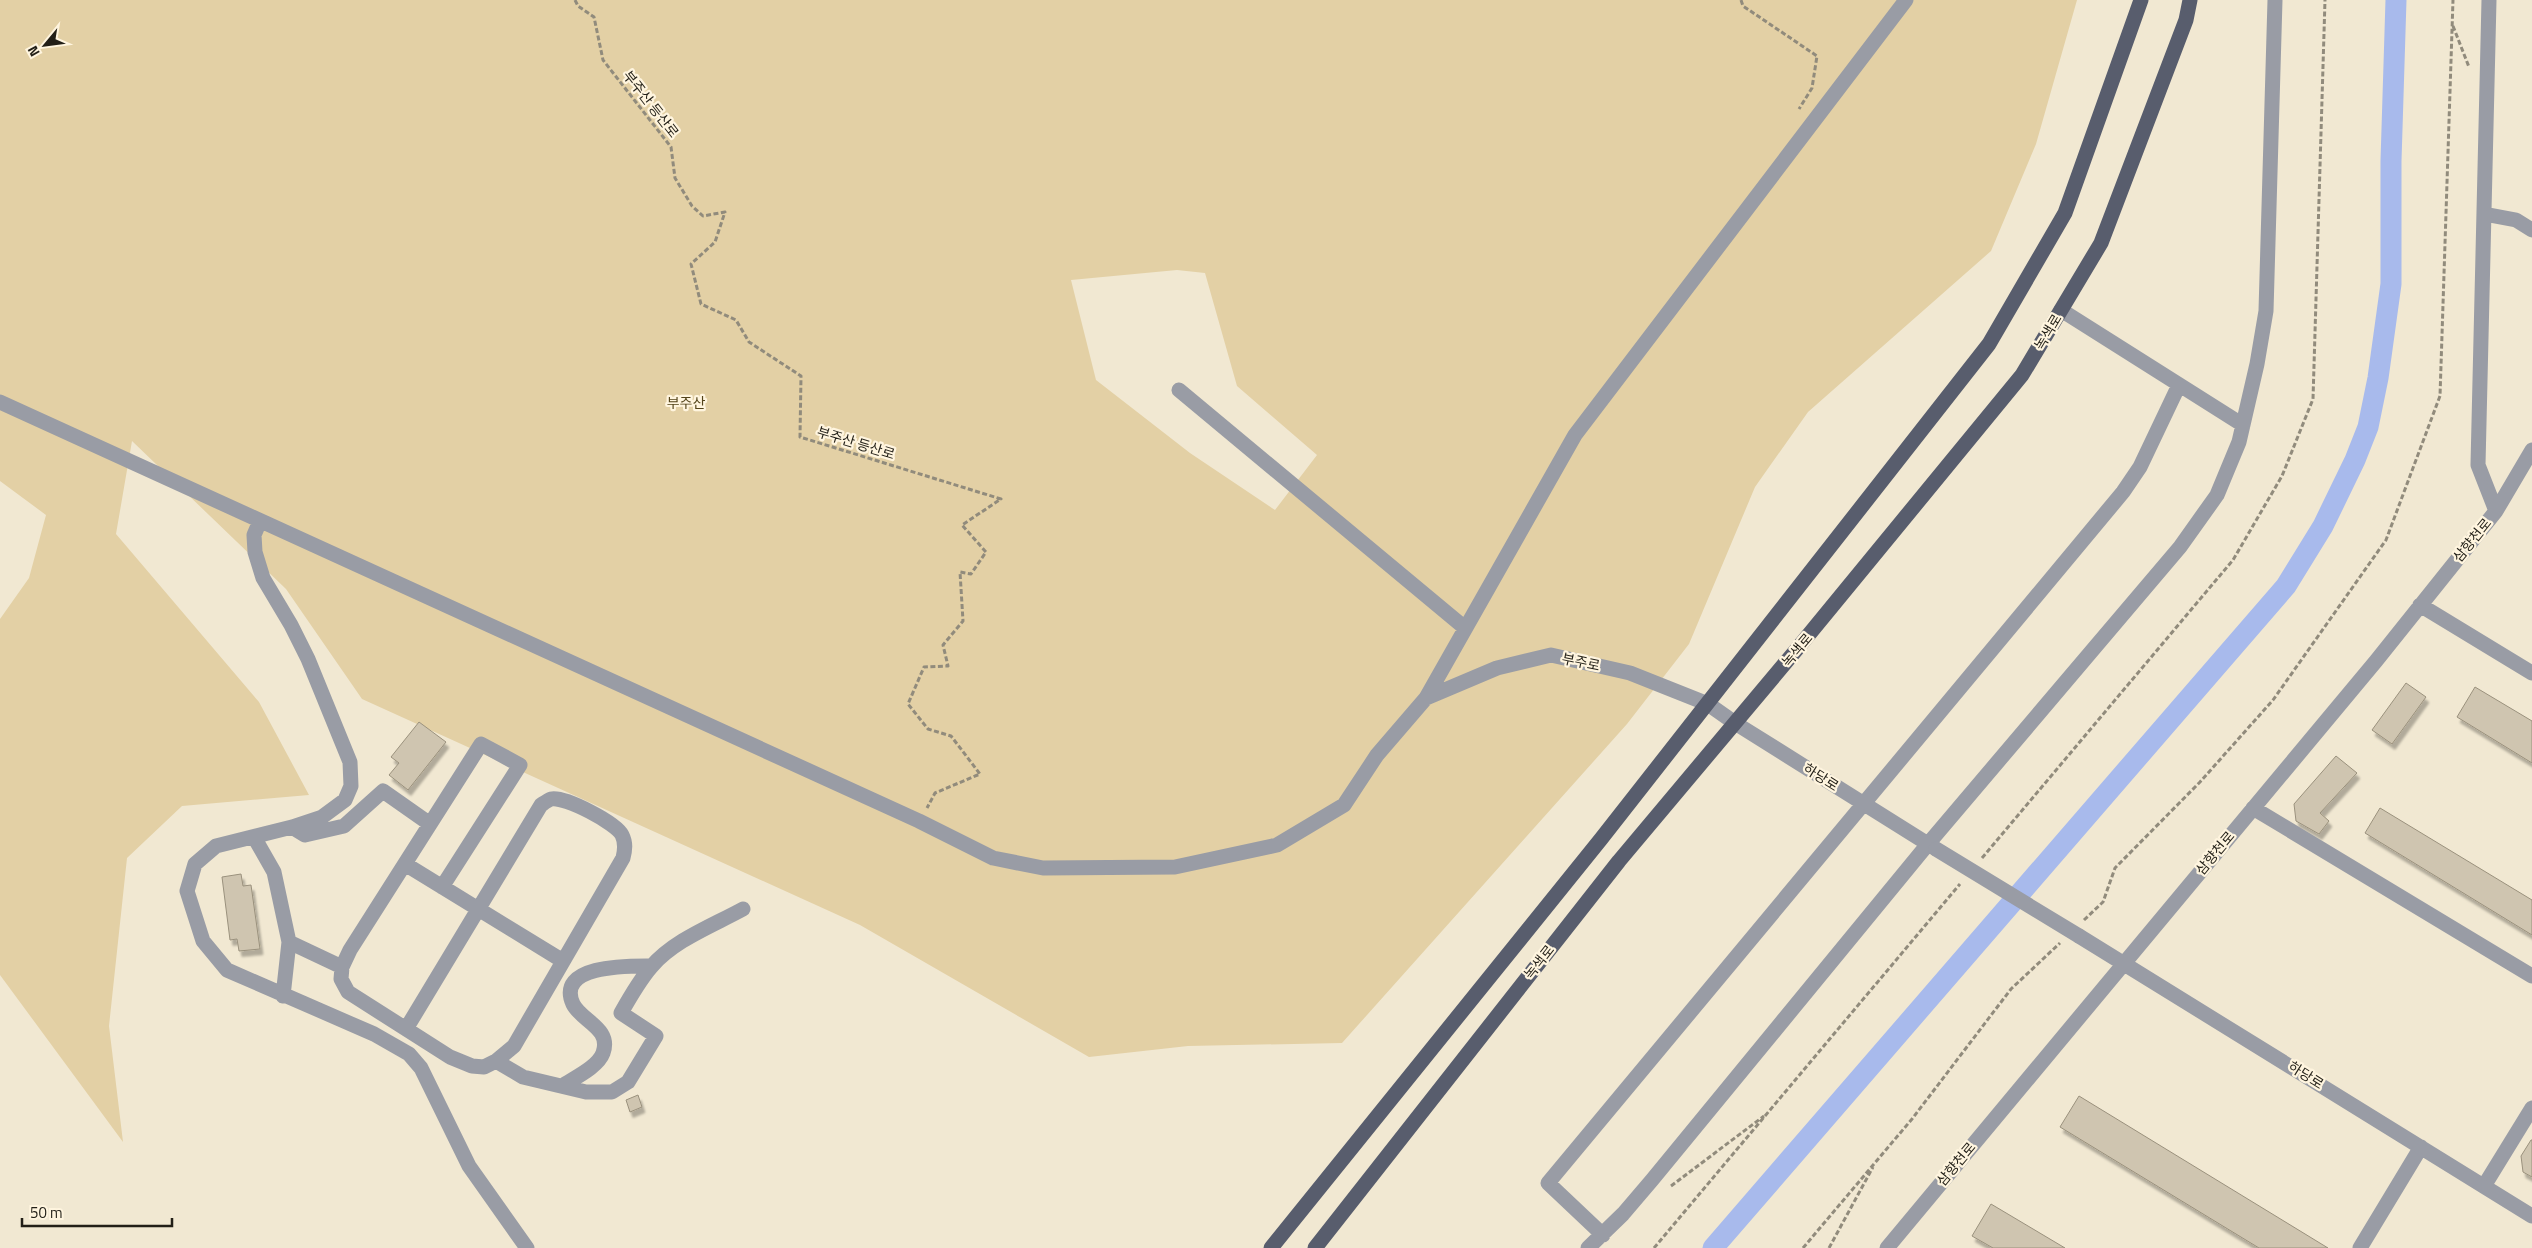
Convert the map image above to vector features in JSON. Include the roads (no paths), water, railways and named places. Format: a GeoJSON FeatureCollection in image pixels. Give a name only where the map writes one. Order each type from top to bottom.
{"type":"FeatureCollection","features":[{"type":"Feature","properties":{"kind":"main road","name":"녹색로"},"geometry":{"type":"LineString","coordinates":[[1271,1248],[1708,704],[1989,344],[2065,213],[2141,0]]}},
{"type":"Feature","properties":{"kind":"main road","name":"녹색로"},"geometry":{"type":"LineString","coordinates":[[1315,1248],[1619,861],[1735,724],[2022,375],[2101,243],[2186,20],[2190,0]]}},
{"type":"Feature","properties":{"kind":"street"},"geometry":{"type":"LineString","coordinates":[[0,402],[919,821],[994,858],[1043,868],[1175,867],[1277,845],[1344,805],[1377,755],[1426,698],[1575,435],[1906,0]]}},
{"type":"Feature","properties":{"kind":"street"},"geometry":{"type":"LineString","coordinates":[[1588,1248],[1646,1187],[1932,846],[2150,582],[2203,516],[2217,495],[2239,442],[2257,364],[2266,311],[2276,0]]}},
{"type":"Feature","properties":{"kind":"street"},"geometry":{"type":"LineString","coordinates":[[2489,0],[2478,465],[2496,511]]}},
{"type":"Feature","properties":{"kind":"street"},"geometry":{"type":"LineString","coordinates":[[2484,214],[2516,220],[2532,230]]}},
{"type":"Feature","properties":{"kind":"street"},"geometry":{"type":"LineString","coordinates":[[2061,310],[2243,425]]}},
{"type":"Feature","properties":{"kind":"street"},"geometry":{"type":"LineString","coordinates":[[1603,1234],[1548,1183],[1862,803],[2123,492],[2140,467],[2179,385]]}},
{"type":"Feature","properties":{"kind":"street"},"geometry":{"type":"LineString","coordinates":[[1180,390],[1465,628]]}},
{"type":"Feature","properties":{"kind":"street","name":"삼향천로"},"geometry":{"type":"LineString","coordinates":[[1887,1248],[2253,808],[2496,511],[2532,450]]}},
{"type":"Feature","properties":{"kind":"street"},"geometry":{"type":"LineString","coordinates":[[260,521],[254,534],[255,552],[263,578],[291,625],[308,659],[350,762],[351,786],[345,800],[322,817],[292,828],[216,846],[195,864],[187,892],[203,941],[227,970],[374,1034],[409,1054],[421,1068],[431,1092],[469,1166],[527,1248]]}},
{"type":"Feature","properties":{"kind":"street"},"geometry":{"type":"LineString","coordinates":[[2420,605],[2532,673]]}},
{"type":"Feature","properties":{"kind":"street","name":"부주로"},"geometry":{"type":"LineString","coordinates":[[1426,698],[1497,668],[1551,655],[1630,672],[1708,704]]}},
{"type":"Feature","properties":{"kind":"street","name":"하당로"},"geometry":{"type":"LineString","coordinates":[[1708,704],[1735,724],[1932,846],[2080,929],[2123,963],[2532,1216]]}},
{"type":"Feature","properties":{"kind":"street"},"geometry":{"type":"LineString","coordinates":[[406,1029],[541,805],[550,799],[566,800],[616,826],[622,835],[626,848],[623,858],[514,1046],[496,1061],[484,1067],[472,1066],[450,1057],[406,1029],[348,992],[341,979],[342,967],[350,950],[481,744],[520,765],[442,887]]}},
{"type":"Feature","properties":{"kind":"street"},"geometry":{"type":"LineString","coordinates":[[292,828],[306,835],[344,826],[383,791],[430,824]]}},
{"type":"Feature","properties":{"kind":"street"},"geometry":{"type":"LineString","coordinates":[[2253,808],[2532,976]]}},
{"type":"Feature","properties":{"kind":"street"},"geometry":{"type":"LineString","coordinates":[[254,836],[274,872],[289,942],[283,996]]}},
{"type":"Feature","properties":{"kind":"street"},"geometry":{"type":"LineString","coordinates":[[405,864],[563,962]]}},
{"type":"Feature","properties":{"kind":"street"},"geometry":{"type":"LineString","coordinates":[[496,1061],[523,1077],[586,1092],[612,1092],[628,1082],[656,1036],[621,1012],[651,966],[673,947],[743,910]]}},
{"type":"Feature","properties":{"kind":"street"},"geometry":{"type":"LineString","coordinates":[[289,942],[342,967]]}},
{"type":"Feature","properties":{"kind":"street"},"geometry":{"type":"LineString","coordinates":[[562,1086],[594,1064],[603,1054],[605,1045],[595,1024],[580,1013],[573,1004],[571,993],[573,983],[584,975],[610,966],[651,966]]}},
{"type":"Feature","properties":{"kind":"street"},"geometry":{"type":"LineString","coordinates":[[2484,1186],[2532,1108]]}},
{"type":"Feature","properties":{"kind":"street"},"geometry":{"type":"LineString","coordinates":[[2360,1248],[2421,1147]]}},
{"type":"Feature","properties":{"kind":"waterway"},"geometry":{"type":"LineString","coordinates":[[1713,1248],[2286,586],[2323,526],[2355,460],[2368,427],[2378,378],[2391,284],[2391,161],[2396,0]]}},
{"type":"Feature","properties":{"kind":"park label","name":"부주산"},"geometry":{"type":"Point","coordinates":[686,403]}}]}
